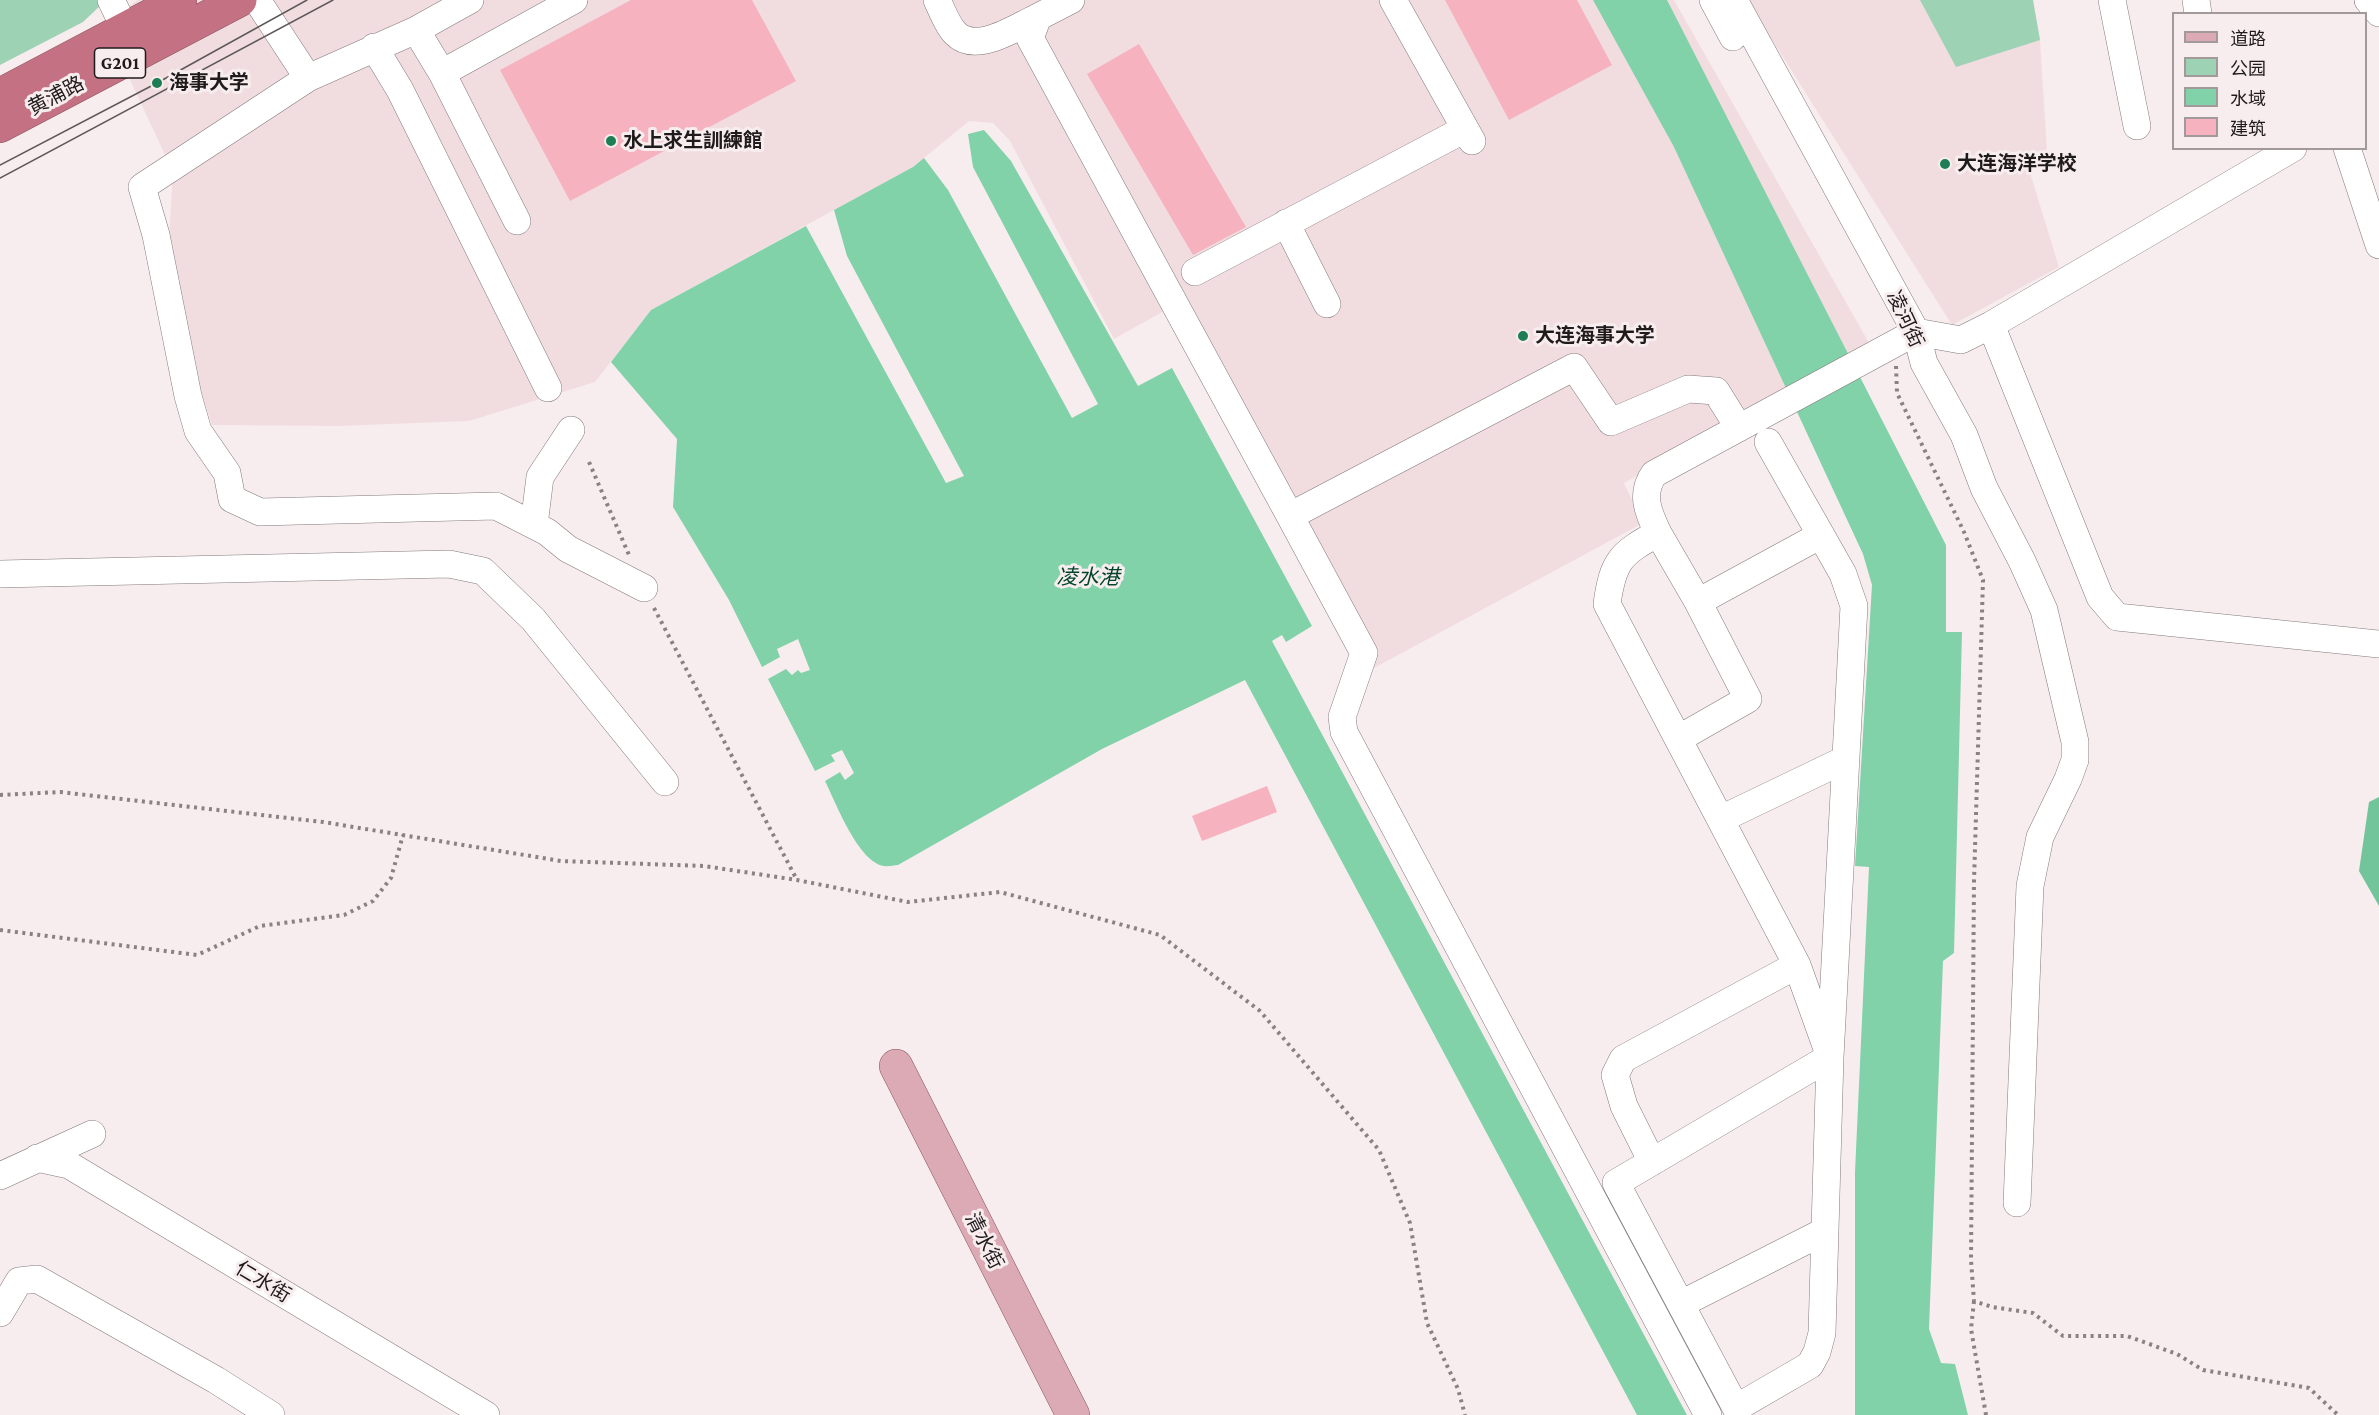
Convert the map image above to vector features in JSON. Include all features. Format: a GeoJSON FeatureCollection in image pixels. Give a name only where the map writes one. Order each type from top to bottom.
{"type":"FeatureCollection","features":[{"type":"Feature","properties":{"kind":"highway"},"geometry":{"type":"LineString","coordinates":[[126,28],[151,0]]}},
{"type":"Feature","properties":{"kind":"highway","name":"黄浦路"},"geometry":{"type":"LineString","coordinates":[[0,94],[180,0]]}},
{"type":"Feature","properties":{"kind":"highway","name":"黄浦路"},"geometry":{"type":"LineString","coordinates":[[0,126],[240,0]]}},
{"type":"Feature","properties":{"kind":"main road","name":"清水街"},"geometry":{"type":"LineString","coordinates":[[896,1066],[1073,1415]]}},
{"type":"Feature","properties":{"kind":"street"},"geometry":{"type":"LineString","coordinates":[[111,0],[126,28]]}},
{"type":"Feature","properties":{"kind":"street"},"geometry":{"type":"LineString","coordinates":[[257,0],[308,78]]}},
{"type":"Feature","properties":{"kind":"street"},"geometry":{"type":"LineString","coordinates":[[470,0],[416,30],[308,78],[142,187],[156,235],[188,396],[198,431],[227,473],[232,499],[260,512],[496,506],[534,525],[568,549],[644,588]]}},
{"type":"Feature","properties":{"kind":"street"},"geometry":{"type":"LineString","coordinates":[[442,73],[574,0]]}},
{"type":"Feature","properties":{"kind":"street"},"geometry":{"type":"LineString","coordinates":[[937,0],[954,32],[965,41],[978,43],[1071,0]]}},
{"type":"Feature","properties":{"kind":"street"},"geometry":{"type":"LineString","coordinates":[[1195,272],[1286,223],[1468,135],[1393,0]]}},
{"type":"Feature","properties":{"kind":"street","name":"凌河街"},"geometry":{"type":"LineString","coordinates":[[1713,0],[1897,347],[1924,363],[1964,435],[1984,488],[2022,561],[2043,610],[2060,668],[2075,742],[2075,760],[2040,837],[2032,868],[2017,1203]]}},
{"type":"Feature","properties":{"kind":"street","name":"凌河街"},"geometry":{"type":"LineString","coordinates":[[1734,0],[1897,347]]}},
{"type":"Feature","properties":{"kind":"street"},"geometry":{"type":"LineString","coordinates":[[2112,0],[2137,126]]}},
{"type":"Feature","properties":{"kind":"street"},"geometry":{"type":"LineString","coordinates":[[2368,0],[2379,13]]}},
{"type":"Feature","properties":{"kind":"street"},"geometry":{"type":"LineString","coordinates":[[1038,17],[1030,38],[1364,653],[1342,717],[1344,732],[1708,1415]]}},
{"type":"Feature","properties":{"kind":"street"},"geometry":{"type":"LineString","coordinates":[[416,30],[442,73],[517,221]]}},
{"type":"Feature","properties":{"kind":"street"},"geometry":{"type":"LineString","coordinates":[[374,47],[399,90],[548,388]]}},
{"type":"Feature","properties":{"kind":"street"},"geometry":{"type":"LineString","coordinates":[[1678,739],[1748,699],[1646,507],[1646,484],[1654,474],[1768,412],[1897,347],[1961,340],[1991,325],[2290,150]]}},
{"type":"Feature","properties":{"kind":"street"},"geometry":{"type":"LineString","coordinates":[[2348,150],[2379,245]]}},
{"type":"Feature","properties":{"kind":"street"},"geometry":{"type":"LineString","coordinates":[[1286,223],[1327,304]]}},
{"type":"Feature","properties":{"kind":"street"},"geometry":{"type":"LineString","coordinates":[[1991,325],[2100,597],[2117,617],[2379,644]]}},
{"type":"Feature","properties":{"kind":"street"},"geometry":{"type":"LineString","coordinates":[[1290,516],[1574,367],[1611,422],[1688,389],[1716,391],[1739,428]]}},
{"type":"Feature","properties":{"kind":"street"},"geometry":{"type":"LineString","coordinates":[[534,525],[540,477],[571,430]]}},
{"type":"Feature","properties":{"kind":"street"},"geometry":{"type":"LineString","coordinates":[[1768,442],[1843,574],[1854,606],[1830,1057],[1822,1333],[1817,1352],[1810,1365],[1736,1408],[1616,1183],[1830,1057]]}},
{"type":"Feature","properties":{"kind":"street"},"geometry":{"type":"LineString","coordinates":[[1658,533],[1630,549],[1611,572],[1607,604],[1797,965],[1830,1057]]}},
{"type":"Feature","properties":{"kind":"street"},"geometry":{"type":"LineString","coordinates":[[1698,602],[1821,535]]}},
{"type":"Feature","properties":{"kind":"street"},"geometry":{"type":"LineString","coordinates":[[0,574],[449,564],[483,571],[533,619],[665,782]]}},
{"type":"Feature","properties":{"kind":"street"},"geometry":{"type":"LineString","coordinates":[[1721,819],[1846,759]]}},
{"type":"Feature","properties":{"kind":"street"},"geometry":{"type":"LineString","coordinates":[[1652,1162],[1624,1106],[1615,1075],[1623,1059],[1797,965]]}},
{"type":"Feature","properties":{"kind":"street"},"geometry":{"type":"LineString","coordinates":[[0,1176],[92,1134]]}},
{"type":"Feature","properties":{"kind":"street","name":"仁水街"},"geometry":{"type":"LineString","coordinates":[[37,1158],[69,1165],[486,1415]]}},
{"type":"Feature","properties":{"kind":"street"},"geometry":{"type":"LineString","coordinates":[[1680,1304],[1825,1231]]}},
{"type":"Feature","properties":{"kind":"street"},"geometry":{"type":"LineString","coordinates":[[0,1313],[19,1281],[37,1279],[216,1380],[271,1415]]}},
{"type":"Feature","properties":{"kind":"path"},"geometry":{"type":"LineString","coordinates":[[1897,347],[1897,393],[1964,532],[1983,580],[1974,882],[1971,1260],[1974,1301],[1971,1329],[1986,1415]]}},
{"type":"Feature","properties":{"kind":"path"},"geometry":{"type":"LineString","coordinates":[[589,462],[644,588],[797,880]]}},
{"type":"Feature","properties":{"kind":"path"},"geometry":{"type":"LineString","coordinates":[[0,795],[60,792],[323,822],[561,861],[704,866],[797,880],[908,902],[1000,892],[1160,935],[1260,1011],[1379,1150],[1410,1223],[1427,1323],[1458,1389],[1465,1415]]}},
{"type":"Feature","properties":{"kind":"path"},"geometry":{"type":"LineString","coordinates":[[0,930],[197,955],[260,926],[344,915],[373,900],[391,878],[403,835]]}},
{"type":"Feature","properties":{"kind":"path"},"geometry":{"type":"LineString","coordinates":[[1974,1301],[1992,1307],[2032,1313],[2063,1336],[2127,1336],[2176,1354],[2203,1370],[2309,1388],[2338,1415]]}},
{"type":"Feature","properties":{"kind":"shaded area","name":"大连海事大学"},"geometry":{"type":"Polygon","coordinates":[[[138,0],[1674,0],[1872,348],[1624,483],[1643,523],[1363,674],[1166,310],[1114,339],[1010,141],[993,123],[969,121],[913,167],[651,310],[595,382],[469,421],[339,426],[212,425],[182,333],[168,255],[173,172],[104,24],[138,0]]]}},
{"type":"Feature","properties":{"kind":"shaded area","name":"大连海洋学校"},"geometry":{"type":"Polygon","coordinates":[[[1747,0],[2033,0],[2040,40],[2047,151],[2031,176],[2059,267],[1952,325],[1747,0]]]}},
{"type":"Feature","properties":{"kind":"shaded area"},"geometry":{"type":"Polygon","coordinates":[[[2379,797],[2379,906],[2359,871],[2369,802],[2379,797]]]}},
{"type":"Feature","properties":{"kind":"green space"},"geometry":{"type":"Polygon","coordinates":[[[0,0],[97,0],[100,6],[83,22],[0,65],[0,0]]]}},
{"type":"Feature","properties":{"kind":"green space"},"geometry":{"type":"Polygon","coordinates":[[[1920,0],[2033,0],[2040,40],[1956,67],[1920,0]]]}},
{"type":"Feature","properties":{"kind":"water"},"geometry":{"type":"Polygon","coordinates":[[[1593,0],[1667,0],[1946,545],[1946,632],[1962,632],[1954,953],[1943,961],[1929,1329],[1941,1363],[1955,1364],[1968,1415],[1855,1415],[1855,1172],[1869,867],[1855,866],[1872,585],[1863,554],[1674,147],[1593,0]]]}},
{"type":"Feature","properties":{"kind":"water","name":"凌水港"},"geometry":{"type":"Polygon","coordinates":[[[984,130],[1011,161],[1138,386],[1172,368],[1312,626],[1286,642],[1282,635],[1272,641],[1687,1415],[1637,1415],[1245,680],[1102,749],[898,865],[886,866],[874,862],[857,843],[842,817],[825,781],[840,772],[845,780],[854,773],[842,750],[831,755],[835,761],[815,771],[768,679],[786,669],[792,675],[798,670],[801,673],[810,670],[798,639],[777,649],[780,657],[762,667],[729,600],[673,507],[677,439],[611,362],[651,310],[806,226],[946,483],[964,476],[847,256],[834,210],[913,167],[924,158],[948,190],[1072,418],[1098,404],[973,167],[968,134],[984,130]]]}},
{"type":"Feature","properties":{"kind":"building","name":"水上求生訓練館"},"geometry":{"type":"Polygon","coordinates":[[[631,0],[752,0],[796,81],[570,201],[500,70],[631,0]]]}},
{"type":"Feature","properties":{"kind":"building"},"geometry":{"type":"Polygon","coordinates":[[[1445,0],[1577,0],[1612,65],[1509,120],[1445,0]]]}},
{"type":"Feature","properties":{"kind":"building"},"geometry":{"type":"Polygon","coordinates":[[[1139,44],[1246,227],[1193,255],[1087,74],[1139,44]]]}},
{"type":"Feature","properties":{"kind":"building"},"geometry":{"type":"Polygon","coordinates":[[[1267,786],[1277,812],[1202,841],[1192,816],[1267,786]]]}},
{"type":"Feature","properties":{"kind":"tram line"},"geometry":{"type":"LineString","coordinates":[[0,165],[157,83],[307,0]]}},
{"type":"Feature","properties":{"kind":"tram line"},"geometry":{"type":"LineString","coordinates":[[0,178],[333,0]]}},
{"type":"Feature","properties":{"kind":"place","name":"海事大学"},"geometry":{"type":"Point","coordinates":[157,83]}},
{"type":"Feature","properties":{"kind":"place","name":"水上求生訓練館"},"geometry":{"type":"Point","coordinates":[611,141]}},
{"type":"Feature","properties":{"kind":"place","name":"大连海洋学校"},"geometry":{"type":"Point","coordinates":[1945,164]}},
{"type":"Feature","properties":{"kind":"place","name":"大连海事大学"},"geometry":{"type":"Point","coordinates":[1523,336]}}]}
